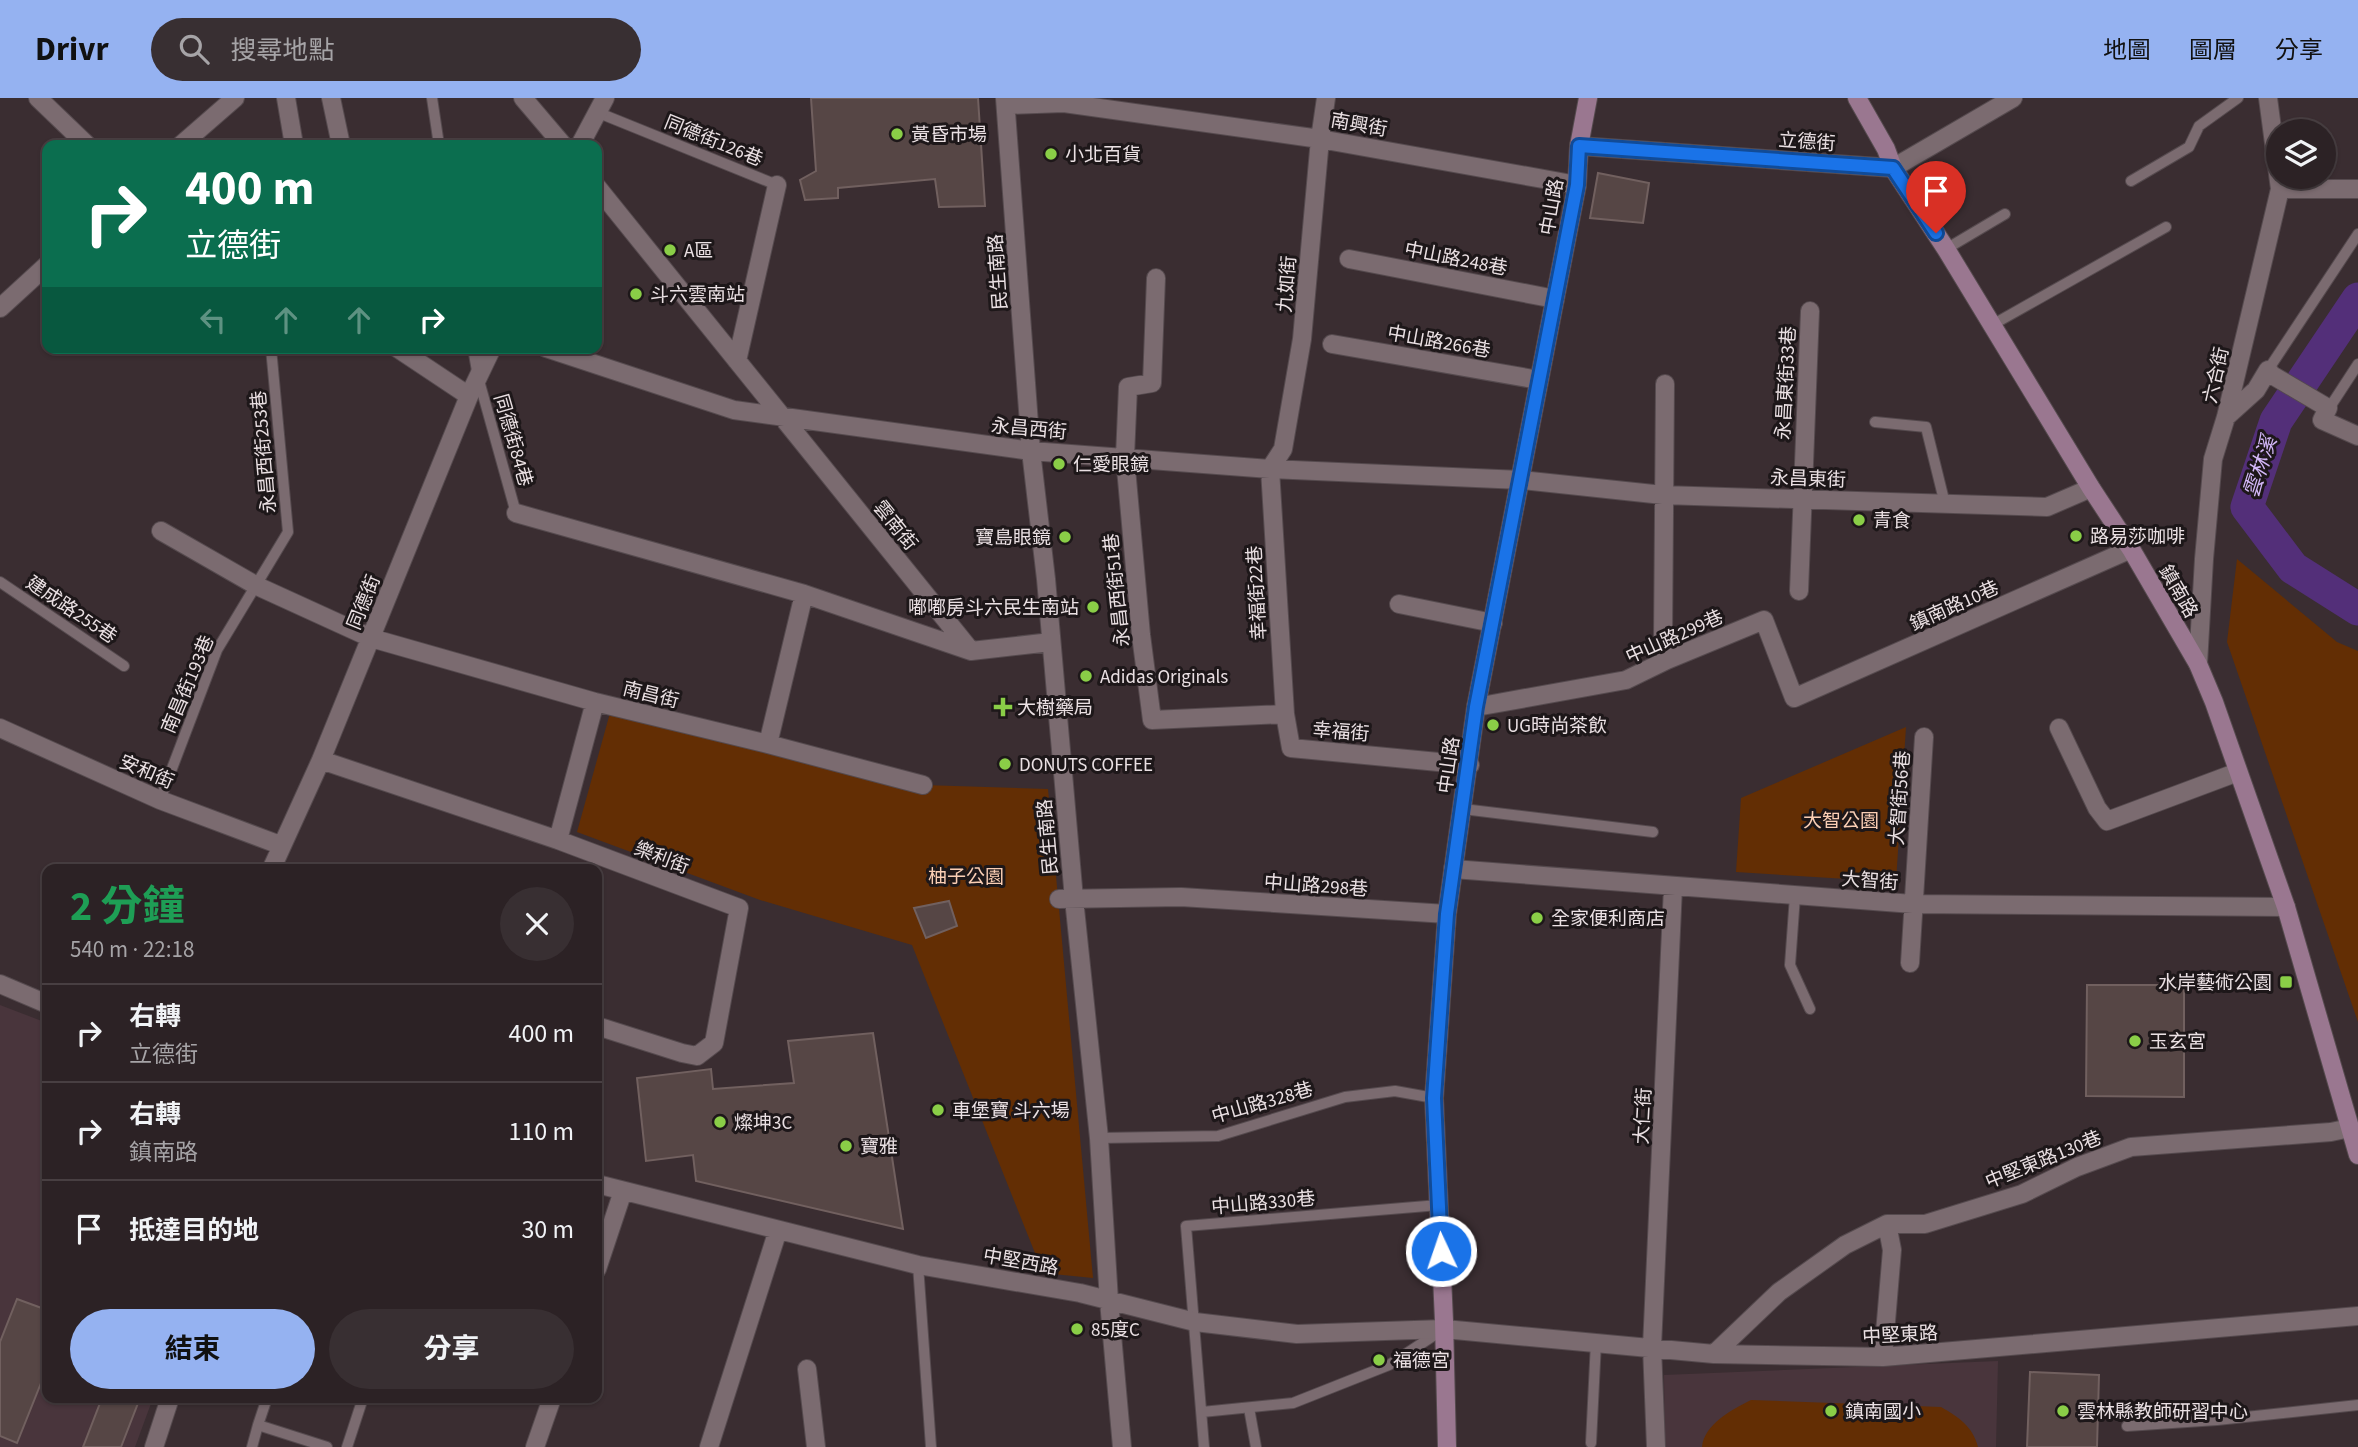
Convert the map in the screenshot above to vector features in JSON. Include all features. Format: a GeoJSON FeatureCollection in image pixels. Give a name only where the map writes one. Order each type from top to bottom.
{"type":"FeatureCollection","features":[{"type":"Feature","properties":{"kind":"street"},"geometry":{"type":"LineString","coordinates":[[38,98],[81,140]]}},
{"type":"Feature","properties":{"kind":"street"},"geometry":{"type":"LineString","coordinates":[[187,140],[235,98]]}},
{"type":"Feature","properties":{"kind":"street"},"geometry":{"type":"LineString","coordinates":[[286,98],[293,140]]}},
{"type":"Feature","properties":{"kind":"street"},"geometry":{"type":"LineString","coordinates":[[331,98],[340,140]]}},
{"type":"Feature","properties":{"kind":"street"},"geometry":{"type":"LineString","coordinates":[[523,98],[558,140]]}},
{"type":"Feature","properties":{"kind":"street","name":"九如街"},"geometry":{"type":"LineString","coordinates":[[1270,469],[1283,449],[1302,339],[1326,98]]}},
{"type":"Feature","properties":{"kind":"street","name":"中山路"},"geometry":{"type":"LineString","coordinates":[[1447,1447],[1434,1098],[1447,914],[1470,765],[1476,707],[1577,185],[1579,146],[1588,98]]}},
{"type":"Feature","properties":{"kind":"street","name":"鎮南路"},"geometry":{"type":"LineString","coordinates":[[1857,98],[1886,149],[1893,168],[2131,549],[2198,664],[2286,907],[2358,1155]]}},
{"type":"Feature","properties":{"kind":"street"},"geometry":{"type":"LineString","coordinates":[[1893,168],[2013,98]]}},
{"type":"Feature","properties":{"kind":"street","name":"六合街"},"geometry":{"type":"LineString","coordinates":[[2268,98],[2271,119]]}},
{"type":"Feature","properties":{"kind":"street","name":"南興街"},"geometry":{"type":"LineString","coordinates":[[1005,102],[1064,103],[1320,139],[1577,185]]}},
{"type":"Feature","properties":{"kind":"street","name":"民生南路"},"geometry":{"type":"LineString","coordinates":[[1005,102],[1031,451],[1051,642],[1066,899],[1099,1138],[1109,1301],[1122,1447]]}},
{"type":"Feature","properties":{"kind":"street"},"geometry":{"type":"LineString","coordinates":[[583,140],[602,105]]}},
{"type":"Feature","properties":{"kind":"street","name":"立德街"},"geometry":{"type":"LineString","coordinates":[[1579,146],[1893,168]]}},
{"type":"Feature","properties":{"kind":"street"},"geometry":{"type":"LineString","coordinates":[[737,362],[777,185]]}},
{"type":"Feature","properties":{"kind":"street","name":"六合街"},"geometry":{"type":"LineString","coordinates":[[2198,664],[2213,459],[2226,417],[2280,189]]}},
{"type":"Feature","properties":{"kind":"street"},"geometry":{"type":"LineString","coordinates":[[2336,189],[2358,189]]}},
{"type":"Feature","properties":{"kind":"street","name":"雲南街"},"geometry":{"type":"LineString","coordinates":[[602,193],[971,651]]}},
{"type":"Feature","properties":{"kind":"street","name":"中山路248巷"},"geometry":{"type":"LineString","coordinates":[[1349,259],[1555,299]]}},
{"type":"Feature","properties":{"kind":"street"},"geometry":{"type":"LineString","coordinates":[[0,308],[42,270]]}},
{"type":"Feature","properties":{"kind":"street","name":"永昌西街51巷"},"geometry":{"type":"LineString","coordinates":[[1156,278],[1152,383],[1128,387],[1125,457],[1141,635],[1152,720],[1285,714]]}},
{"type":"Feature","properties":{"kind":"street","name":"永昌東街33巷"},"geometry":{"type":"LineString","coordinates":[[1799,591],[1810,311]]}},
{"type":"Feature","properties":{"kind":"street","name":"中山路266巷"},"geometry":{"type":"LineString","coordinates":[[1332,344],[1539,380]]}},
{"type":"Feature","properties":{"kind":"street"},"geometry":{"type":"LineString","coordinates":[[406,354],[469,396]]}},
{"type":"Feature","properties":{"kind":"street","name":"同德街"},"geometry":{"type":"LineString","coordinates":[[273,864],[321,760],[469,396],[489,354]]}},
{"type":"Feature","properties":{"kind":"street","name":"永昌西街"},"geometry":{"type":"LineString","coordinates":[[564,354],[734,410],[1031,451],[1270,469],[1521,480]]}},
{"type":"Feature","properties":{"kind":"street"},"geometry":{"type":"LineString","coordinates":[[2226,417],[2256,390],[2270,373],[2358,436]]}},
{"type":"Feature","properties":{"kind":"street"},"geometry":{"type":"LineString","coordinates":[[1665,384],[1663,642],[1667,660]]}},
{"type":"Feature","properties":{"kind":"street","name":"幸福街22巷"},"geometry":{"type":"LineString","coordinates":[[1270,469],[1285,714]]}},
{"type":"Feature","properties":{"kind":"street","name":"永昌東街"},"geometry":{"type":"LineString","coordinates":[[1521,480],[1664,495],[2047,507],[2091,488]]}},
{"type":"Feature","properties":{"kind":"street"},"geometry":{"type":"LineString","coordinates":[[516,513],[804,594],[971,651],[1051,642]]}},
{"type":"Feature","properties":{"kind":"street","name":"南昌街"},"geometry":{"type":"LineString","coordinates":[[161,531],[257,586],[371,638],[595,702],[923,785]]}},
{"type":"Feature","properties":{"kind":"street","name":"鎮南路10巷"},"geometry":{"type":"LineString","coordinates":[[1794,698],[2131,549]]}},
{"type":"Feature","properties":{"kind":"street"},"geometry":{"type":"LineString","coordinates":[[768,744],[804,594]]}},
{"type":"Feature","properties":{"kind":"street"},"geometry":{"type":"LineString","coordinates":[[1399,604],[1493,623]]}},
{"type":"Feature","properties":{"kind":"street","name":"中山路299巷"},"geometry":{"type":"LineString","coordinates":[[1476,707],[1626,680],[1667,660],[1764,621],[1794,698]]}},
{"type":"Feature","properties":{"kind":"street"},"geometry":{"type":"LineString","coordinates":[[558,840],[595,702]]}},
{"type":"Feature","properties":{"kind":"street","name":"幸福街"},"geometry":{"type":"LineString","coordinates":[[1285,714],[1291,748],[1470,765]]}},
{"type":"Feature","properties":{"kind":"street","name":"安和街"},"geometry":{"type":"LineString","coordinates":[[0,728],[160,800],[280,845]]}},
{"type":"Feature","properties":{"kind":"street"},"geometry":{"type":"LineString","coordinates":[[2059,728],[2097,808],[2107,821],[2238,772]]}},
{"type":"Feature","properties":{"kind":"street","name":"大智街56巷"},"geometry":{"type":"LineString","coordinates":[[1910,963],[1924,737]]}},
{"type":"Feature","properties":{"kind":"street","name":"樂利街"},"geometry":{"type":"LineString","coordinates":[[321,760],[558,840],[739,908],[714,1043],[697,1055],[682,1053],[602,1028]]}},
{"type":"Feature","properties":{"kind":"street","name":"大智街"},"geometry":{"type":"LineString","coordinates":[[1453,869],[1913,904],[2286,907]]}},
{"type":"Feature","properties":{"kind":"street","name":"大仁街"},"geometry":{"type":"LineString","coordinates":[[1656,1447],[1652,1347],[1673,887]]}},
{"type":"Feature","properties":{"kind":"street","name":"中山路298巷"},"geometry":{"type":"LineString","coordinates":[[1066,899],[1181,898],[1447,914]]}},
{"type":"Feature","properties":{"kind":"street"},"geometry":{"type":"LineString","coordinates":[[0,984],[42,1002]]}},
{"type":"Feature","properties":{"kind":"street","name":"中堅東路130巷"},"geometry":{"type":"LineString","coordinates":[[1714,1354],[1779,1292],[1845,1245],[1887,1224],[1924,1224],[2022,1194],[2077,1167],[2131,1147],[2330,1132],[2350,1128]]}},
{"type":"Feature","properties":{"kind":"street","name":"中堅西路"},"geometry":{"type":"LineString","coordinates":[[602,1185],[918,1265],[1080,1293],[1195,1322],[1297,1334],[1444,1329]]}},
{"type":"Feature","properties":{"kind":"street"},"geometry":{"type":"LineString","coordinates":[[602,1254],[623,1191]]}},
{"type":"Feature","properties":{"kind":"street"},"geometry":{"type":"LineString","coordinates":[[1882,1357],[1892,1250],[1887,1224]]}},
{"type":"Feature","properties":{"kind":"street"},"geometry":{"type":"LineString","coordinates":[[709,1447],[778,1230]]}},
{"type":"Feature","properties":{"kind":"street","name":"中堅東路"},"geometry":{"type":"LineString","coordinates":[[1444,1329],[1714,1354],[1882,1357],[2358,1317]]}},
{"type":"Feature","properties":{"kind":"street"},"geometry":{"type":"LineString","coordinates":[[807,1369],[816,1447]]}},
{"type":"Feature","properties":{"kind":"street"},"geometry":{"type":"LineString","coordinates":[[154,1447],[168,1403]]}},
{"type":"Feature","properties":{"kind":"street"},"geometry":{"type":"LineString","coordinates":[[536,1447],[550,1403]]}},
{"type":"Feature","properties":{"kind":"lane"},"geometry":{"type":"LineString","coordinates":[[432,98],[438,140]]}},
{"type":"Feature","properties":{"kind":"lane"},"geometry":{"type":"LineString","coordinates":[[2131,181],[2189,147],[2199,126],[2238,98]]}},
{"type":"Feature","properties":{"kind":"lane","name":"同德街126巷"},"geometry":{"type":"LineString","coordinates":[[602,105],[777,185]]}},
{"type":"Feature","properties":{"kind":"lane"},"geometry":{"type":"LineString","coordinates":[[1946,249],[2005,214]]}},
{"type":"Feature","properties":{"kind":"lane"},"geometry":{"type":"LineString","coordinates":[[1992,324],[2166,227]]}},
{"type":"Feature","properties":{"kind":"lane"},"geometry":{"type":"LineString","coordinates":[[2270,373],[2358,234]]}},
{"type":"Feature","properties":{"kind":"lane","name":"永昌西街253巷"},"geometry":{"type":"LineString","coordinates":[[257,586],[288,532],[272,354]]}},
{"type":"Feature","properties":{"kind":"lane","name":"同德街84巷"},"geometry":{"type":"LineString","coordinates":[[474,354],[516,513]]}},
{"type":"Feature","properties":{"kind":"lane"},"geometry":{"type":"LineString","coordinates":[[2325,414],[2358,364]]}},
{"type":"Feature","properties":{"kind":"lane"},"geometry":{"type":"LineString","coordinates":[[1875,422],[1926,427],[1945,503]]}},
{"type":"Feature","properties":{"kind":"lane","name":"建成路255巷"},"geometry":{"type":"LineString","coordinates":[[0,582],[124,666]]}},
{"type":"Feature","properties":{"kind":"lane","name":"南昌街193巷"},"geometry":{"type":"LineString","coordinates":[[160,800],[217,650],[257,586]]}},
{"type":"Feature","properties":{"kind":"lane"},"geometry":{"type":"LineString","coordinates":[[1463,809],[1653,832]]}},
{"type":"Feature","properties":{"kind":"lane"},"geometry":{"type":"LineString","coordinates":[[1795,896],[1790,964],[1810,1009]]}},
{"type":"Feature","properties":{"kind":"lane","name":"中山路328巷"},"geometry":{"type":"LineString","coordinates":[[1099,1138],[1218,1136],[1345,1097],[1395,1091],[1434,1098]]}},
{"type":"Feature","properties":{"kind":"lane","name":"中山路330巷"},"geometry":{"type":"LineString","coordinates":[[1195,1322],[1185,1226],[1439,1205]]}},
{"type":"Feature","properties":{"kind":"lane"},"geometry":{"type":"LineString","coordinates":[[918,1265],[931,1447]]}},
{"type":"Feature","properties":{"kind":"lane"},"geometry":{"type":"LineString","coordinates":[[1195,1322],[1204,1447]]}},
{"type":"Feature","properties":{"kind":"lane"},"geometry":{"type":"LineString","coordinates":[[1202,1412],[1293,1403],[1389,1364],[1444,1329]]}},
{"type":"Feature","properties":{"kind":"lane"},"geometry":{"type":"LineString","coordinates":[[1591,1443],[1596,1342]]}},
{"type":"Feature","properties":{"kind":"lane"},"geometry":{"type":"LineString","coordinates":[[253,1447],[265,1403]]}},
{"type":"Feature","properties":{"kind":"lane"},"geometry":{"type":"LineString","coordinates":[[347,1447],[361,1403]]}},
{"type":"Feature","properties":{"kind":"lane"},"geometry":{"type":"LineString","coordinates":[[2127,1426],[2217,1420],[2358,1405]]}},
{"type":"Feature","properties":{"kind":"lane"},"geometry":{"type":"LineString","coordinates":[[1249,1408],[1256,1447]]}},
{"type":"Feature","properties":{"kind":"lane"},"geometry":{"type":"LineString","coordinates":[[258,1425],[327,1447]]}},
{"type":"Feature","properties":{"kind":"shaded area"},"geometry":{"type":"Polygon","coordinates":[[[0,1005],[42,1021],[42,1403],[151,1403],[135,1447],[0,1447],[0,1005]]]}},
{"type":"Feature","properties":{"kind":"shaded area","name":"鎮南國小"},"geometry":{"type":"Polygon","coordinates":[[[1998,1361],[1996,1447],[1665,1447],[1664,1375],[1998,1361]]]}},
{"type":"Feature","properties":{"kind":"green space"},"geometry":{"type":"Polygon","coordinates":[[[2237,559],[2337,642],[2358,651],[2358,1022],[2227,642],[2237,559]]]}},
{"type":"Feature","properties":{"kind":"green space","name":"柚子公園"},"geometry":{"type":"Polygon","coordinates":[[[610,713],[923,785],[1048,789],[1093,1278],[1043,1273],[912,945],[760,900],[577,832],[610,713]]]}},
{"type":"Feature","properties":{"kind":"green space","name":"大智公園"},"geometry":{"type":"Polygon","coordinates":[[[1906,727],[1896,882],[1736,872],[1741,798],[1906,727]]]}},
{"type":"Feature","properties":{"kind":"green space"},"geometry":{"type":"Polygon","coordinates":[[[1751,1400],[1941,1407],[1964,1423],[1973,1434],[1978,1447],[1702,1447],[1714,1424],[1751,1400]]]}},
{"type":"Feature","properties":{"kind":"building","name":"黃昏市場"},"geometry":{"type":"Polygon","coordinates":[[[811,98],[978,98],[985,206],[939,207],[935,179],[838,188],[838,198],[805,200],[800,180],[816,171],[811,98]]]}},
{"type":"Feature","properties":{"kind":"building"},"geometry":{"type":"Polygon","coordinates":[[[1598,173],[1649,183],[1643,223],[1590,218],[1598,173]]]}},
{"type":"Feature","properties":{"kind":"building"},"geometry":{"type":"Polygon","coordinates":[[[949,901],[957,926],[926,938],[914,908],[949,901]]]}},
{"type":"Feature","properties":{"kind":"building","name":"玉玄宮"},"geometry":{"type":"Polygon","coordinates":[[[2087,985],[2184,985],[2184,1097],[2086,1096],[2087,985]]]}},
{"type":"Feature","properties":{"kind":"building"},"geometry":{"type":"Polygon","coordinates":[[[873,1033],[903,1229],[696,1181],[693,1155],[646,1161],[637,1078],[711,1069],[713,1089],[794,1083],[788,1041],[873,1033]]]}},
{"type":"Feature","properties":{"kind":"building"},"geometry":{"type":"Polygon","coordinates":[[[17,1299],[42,1308],[42,1380],[17,1443],[0,1436],[0,1342],[17,1299]]]}},
{"type":"Feature","properties":{"kind":"building","name":"雲林縣教師研習中心"},"geometry":{"type":"Polygon","coordinates":[[[2030,1372],[2099,1375],[2097,1447],[2027,1447],[2030,1372]]]}},
{"type":"Feature","properties":{"kind":"building"},"geometry":{"type":"Polygon","coordinates":[[[100,1403],[138,1403],[121,1447],[83,1447],[100,1403]]]}},
{"type":"Feature","properties":{"kind":"waterway","name":"雲林溪"},"geometry":{"type":"LineString","coordinates":[[2358,299],[2276,421],[2247,507],[2293,568],[2358,609]]}},
{"type":"Feature","properties":{"kind":"place","name":"黃昏市場"},"geometry":{"type":"Point","coordinates":[897,134]}},
{"type":"Feature","properties":{"kind":"place","name":"小北百貨"},"geometry":{"type":"Point","coordinates":[1051,154]}},
{"type":"Feature","properties":{"kind":"place","name":"A區"},"geometry":{"type":"Point","coordinates":[670,250]}},
{"type":"Feature","properties":{"kind":"place","name":"斗六雲南站"},"geometry":{"type":"Point","coordinates":[636,294]}},
{"type":"Feature","properties":{"kind":"place","name":"仁愛眼鏡"},"geometry":{"type":"Point","coordinates":[1059,464]}},
{"type":"Feature","properties":{"kind":"place","name":"青食"},"geometry":{"type":"Point","coordinates":[1859,520]}},
{"type":"Feature","properties":{"kind":"place","name":"路易莎咖啡"},"geometry":{"type":"Point","coordinates":[2076,536]}},
{"type":"Feature","properties":{"kind":"place","name":"寶島眼鏡"},"geometry":{"type":"Point","coordinates":[1065,537]}},
{"type":"Feature","properties":{"kind":"place","name":"嘟嘟房斗六民生南站"},"geometry":{"type":"Point","coordinates":[1093,607]}},
{"type":"Feature","properties":{"kind":"place","name":"Adidas Originals"},"geometry":{"type":"Point","coordinates":[1086,676]}},
{"type":"Feature","properties":{"kind":"place","name":"大樹藥局"},"geometry":{"type":"Point","coordinates":[1003,707]}},
{"type":"Feature","properties":{"kind":"place","name":"UG時尚茶飲"},"geometry":{"type":"Point","coordinates":[1493,725]}},
{"type":"Feature","properties":{"kind":"place","name":"DONUTS COFFEE"},"geometry":{"type":"Point","coordinates":[1005,764]}},
{"type":"Feature","properties":{"kind":"place","name":"全家便利商店"},"geometry":{"type":"Point","coordinates":[1537,918]}},
{"type":"Feature","properties":{"kind":"place","name":"水岸藝術公園"},"geometry":{"type":"Point","coordinates":[2286,982]}},
{"type":"Feature","properties":{"kind":"place","name":"玉玄宮"},"geometry":{"type":"Point","coordinates":[2135,1041]}},
{"type":"Feature","properties":{"kind":"place","name":"車堡寶 斗六場"},"geometry":{"type":"Point","coordinates":[938,1110]}},
{"type":"Feature","properties":{"kind":"place","name":"燦坤3C"},"geometry":{"type":"Point","coordinates":[720,1122]}},
{"type":"Feature","properties":{"kind":"place","name":"寶雅"},"geometry":{"type":"Point","coordinates":[846,1146]}},
{"type":"Feature","properties":{"kind":"place","name":"85度C"},"geometry":{"type":"Point","coordinates":[1077,1329]}},
{"type":"Feature","properties":{"kind":"place","name":"福德宮"},"geometry":{"type":"Point","coordinates":[1379,1360]}},
{"type":"Feature","properties":{"kind":"place","name":"鎮南國小"},"geometry":{"type":"Point","coordinates":[1831,1411]}},
{"type":"Feature","properties":{"kind":"place","name":"雲林縣教師研習中心"},"geometry":{"type":"Point","coordinates":[2063,1411]}},
{"type":"Feature","properties":{"kind":"route"},"geometry":{"type":"LineString","coordinates":[[1441,1251],[1434,1098],[1447,914],[1470,765],[1476,707],[1577,185],[1579,146],[1893,168],[1936,233]]}}]}
